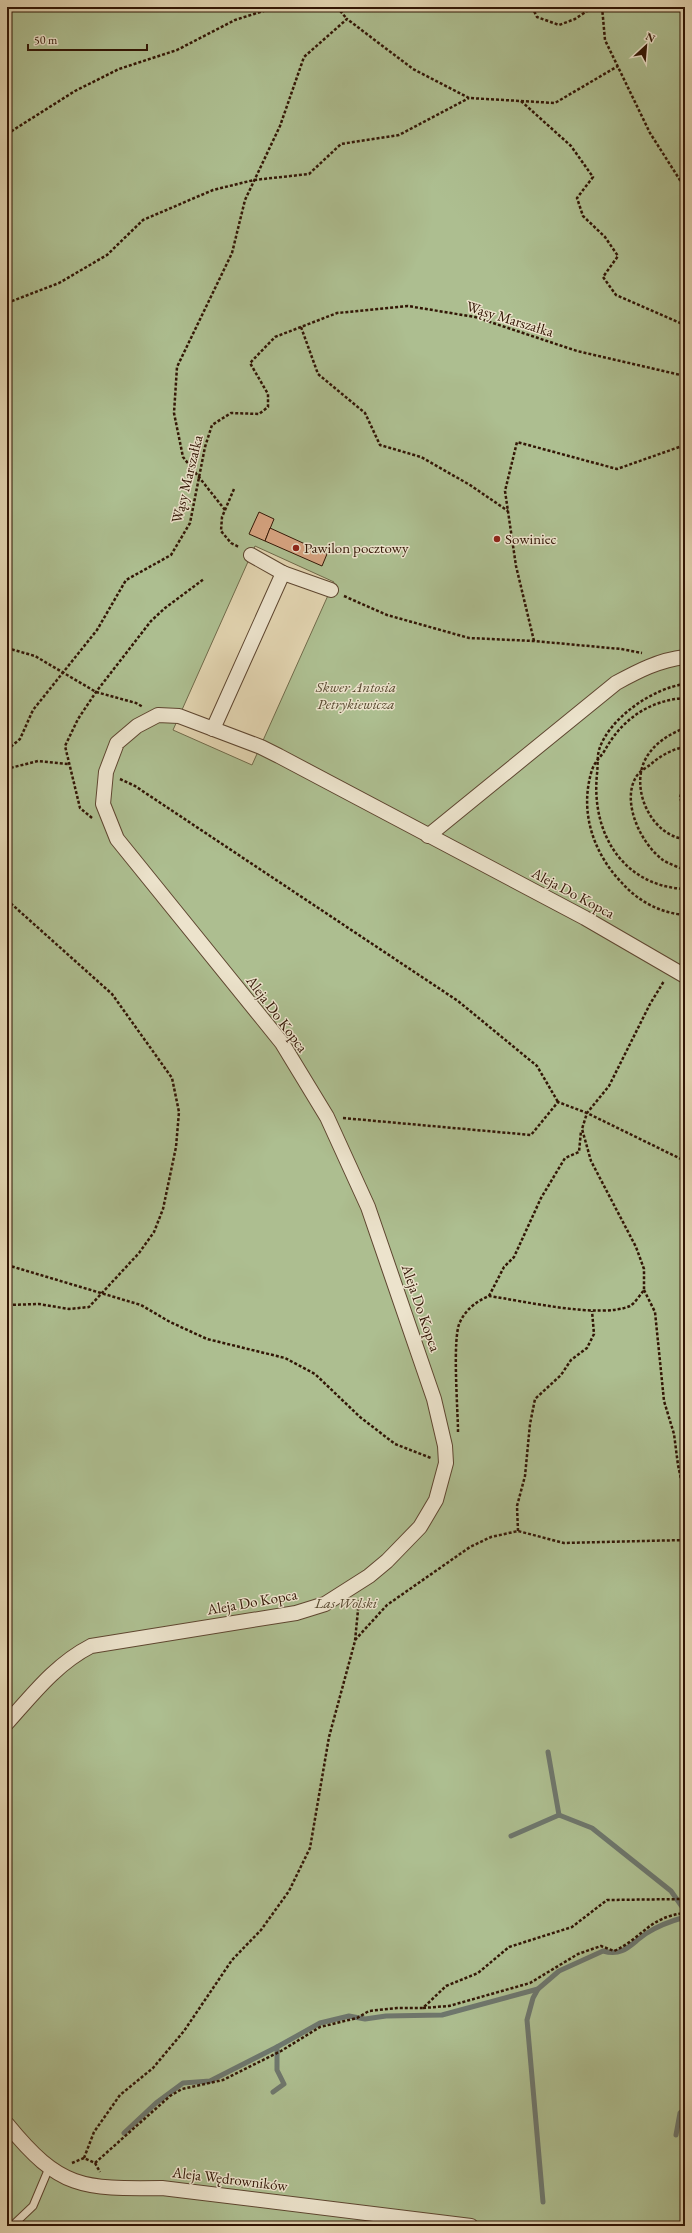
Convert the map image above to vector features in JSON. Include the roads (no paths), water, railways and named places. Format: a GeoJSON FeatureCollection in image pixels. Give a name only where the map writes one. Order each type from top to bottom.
{"type":"FeatureCollection","features":[{"type":"Feature","properties":{"kind":"street"},"geometry":{"type":"LineString","coordinates":[[251,555],[283,573],[335,592]]}},
{"type":"Feature","properties":{"kind":"street"},"geometry":{"type":"LineString","coordinates":[[213,729],[283,573]]}},
{"type":"Feature","properties":{"kind":"street"},"geometry":{"type":"LineString","coordinates":[[428,836],[603,692],[644,667],[678,658]]}},
{"type":"Feature","properties":{"kind":"street","name":"Aleja Do Kopca"},"geometry":{"type":"LineString","coordinates":[[7,1724],[54,1670],[73,1655],[91,1646],[296,1613],[325,1604],[369,1576],[387,1561],[420,1527],[436,1500],[446,1463],[445,1446],[431,1391],[368,1207],[327,1117],[282,1043],[117,839],[103,804],[106,772],[117,743],[137,726],[158,715],[179,716],[261,747],[585,918],[685,976]]}},
{"type":"Feature","properties":{"kind":"street","name":"Aleja Wędrowników"},"geometry":{"type":"LineString","coordinates":[[7,2124],[27,2149],[49,2168],[75,2183],[111,2189],[162,2188],[471,2226]]}},
{"type":"Feature","properties":{"kind":"lane"},"geometry":{"type":"LineString","coordinates":[[12,2226],[33,2206],[49,2168]]}},
{"type":"Feature","properties":{"kind":"waterway"},"geometry":{"type":"LineString","coordinates":[[548,1752],[559,1815]]}},
{"type":"Feature","properties":{"kind":"waterway"},"geometry":{"type":"LineString","coordinates":[[511,1836],[559,1815],[592,1828],[671,1891],[685,1911]]}},
{"type":"Feature","properties":{"kind":"waterway"},"geometry":{"type":"LineString","coordinates":[[273,2092],[284,2084],[277,2070],[277,2047],[320,2023],[349,2016],[365,2019],[386,2016],[442,2015],[538,1989],[559,1971],[603,1951],[622,1951],[656,1928],[685,1917]]}},
{"type":"Feature","properties":{"kind":"waterway"},"geometry":{"type":"LineString","coordinates":[[538,1989],[533,1998],[527,2020],[543,2202]]}},
{"type":"Feature","properties":{"kind":"waterway"},"geometry":{"type":"LineString","coordinates":[[124,2133],[156,2103],[183,2083],[210,2081],[277,2047]]}},
{"type":"Feature","properties":{"kind":"waterway"},"geometry":{"type":"LineString","coordinates":[[676,2135],[680,2113],[685,2108]]}},
{"type":"Feature","properties":{"kind":"place","name":"Sowiniec"},"geometry":{"type":"Point","coordinates":[497,539]}},
{"type":"Feature","properties":{"kind":"place","name":"Pawilon pocztowy"},"geometry":{"type":"Point","coordinates":[296,548]}},
{"type":"Feature","properties":{"kind":"park label","name":"Skwer Antosia Petrykiewicza"},"geometry":{"type":"Point","coordinates":[356,696]}},
{"type":"Feature","properties":{"kind":"park label","name":"Las Wolski"},"geometry":{"type":"Point","coordinates":[346,1603]}}]}
